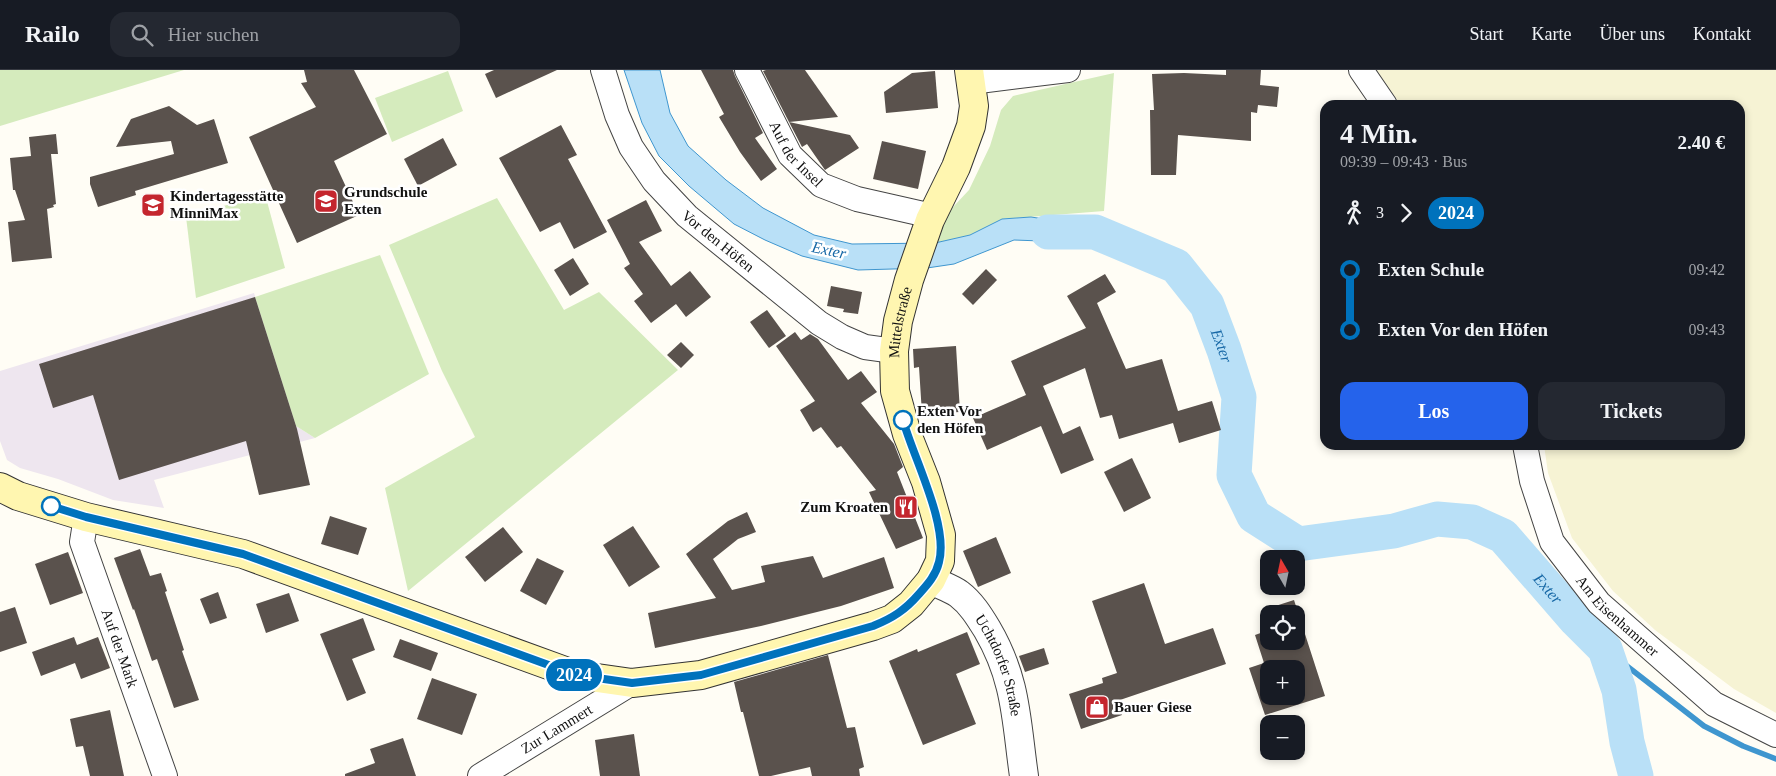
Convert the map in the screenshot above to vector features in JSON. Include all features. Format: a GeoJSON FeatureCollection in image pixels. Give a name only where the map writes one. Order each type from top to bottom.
{"type":"FeatureCollection","features":[{"type":"Feature","properties":{"kind":"main road","name":"Mittelstraße"},"geometry":{"type":"LineString","coordinates":[[0,487],[18,496],[86,517],[243,554],[576,675],[632,683],[701,675],[892,619],[911,604],[931,580],[940,561],[941,535],[926,482],[907,434],[895,391],[894,351],[898,321],[909,280],[931,218],[956,167],[971,126],[974,106],[970,76]]}},
{"type":"Feature","properties":{"kind":"street","name":"Vor den Höfen"},"geometry":{"type":"LineString","coordinates":[[603,70],[631,147],[654,181],[687,216],[820,323],[842,337],[866,347],[894,351]]}},
{"type":"Feature","properties":{"kind":"street","name":"Auf der Insel"},"geometry":{"type":"LineString","coordinates":[[747,70],[790,155],[821,185],[857,199],[931,218]]}},
{"type":"Feature","properties":{"kind":"street"},"geometry":{"type":"LineString","coordinates":[[970,76],[1068,70]]}},
{"type":"Feature","properties":{"kind":"street"},"geometry":{"type":"LineString","coordinates":[[1361,70],[1382,100]]}},
{"type":"Feature","properties":{"kind":"street","name":"Am Eisenhammer"},"geometry":{"type":"LineString","coordinates":[[1526,450],[1532,481],[1552,542],[1599,603],[1714,704],[1776,735]]}},
{"type":"Feature","properties":{"kind":"street","name":"Auf der Mark"},"geometry":{"type":"LineString","coordinates":[[86,517],[82,542],[165,776]]}},
{"type":"Feature","properties":{"kind":"street","name":"Uchtdorfer Straße"},"geometry":{"type":"LineString","coordinates":[[931,580],[958,594],[977,612],[997,647],[1008,673],[1015,703],[1024,776]]}},
{"type":"Feature","properties":{"kind":"street","name":"Zur Lammert"},"geometry":{"type":"LineString","coordinates":[[480,776],[632,683]]}},
{"type":"Feature","properties":{"kind":"shaded area"},"geometry":{"type":"Polygon","coordinates":[[[1376,70],[1776,70],[1776,713],[1734,689],[1655,630],[1613,591],[1572,538],[1548,473],[1545,450],[1745,450],[1745,100],[1397,100],[1376,70]]]}},
{"type":"Feature","properties":{"kind":"shaded area"},"geometry":{"type":"Polygon","coordinates":[[[254,293],[296,426],[315,438],[154,480],[164,508],[113,500],[58,479],[20,468],[7,460],[0,441],[0,371],[254,293]]]}},
{"type":"Feature","properties":{"kind":"green space"},"geometry":{"type":"Polygon","coordinates":[[[0,70],[184,70],[0,126],[0,70]]]}},
{"type":"Feature","properties":{"kind":"green space"},"geometry":{"type":"Polygon","coordinates":[[[448,71],[463,111],[392,142],[375,98],[448,71]]]}},
{"type":"Feature","properties":{"kind":"green space"},"geometry":{"type":"Polygon","coordinates":[[[1114,73],[1104,211],[1002,219],[970,235],[935,243],[939,222],[969,190],[990,146],[1001,110],[1013,96],[1114,73]]]}},
{"type":"Feature","properties":{"kind":"green space"},"geometry":{"type":"Polygon","coordinates":[[[265,194],[285,268],[196,298],[186,217],[265,194]]]}},
{"type":"Feature","properties":{"kind":"green space"},"geometry":{"type":"Polygon","coordinates":[[[497,198],[564,310],[599,292],[678,370],[408,591],[385,488],[475,437],[442,371],[389,245],[497,198]]]}},
{"type":"Feature","properties":{"kind":"green space"},"geometry":{"type":"Polygon","coordinates":[[[380,255],[429,374],[315,438],[296,426],[255,297],[380,255]]]}},
{"type":"Feature","properties":{"kind":"water"},"geometry":{"type":"Polygon","coordinates":[[[624,70],[660,70],[670,113],[688,146],[726,180],[763,208],[814,235],[852,244],[935,243],[970,235],[1002,219],[1031,217],[1064,222],[1095,232],[1068,242],[1014,240],[954,264],[927,268],[858,270],[802,256],[734,224],[689,186],[659,156],[642,123],[624,70]]]}},
{"type":"Feature","properties":{"kind":"building"},"geometry":{"type":"Polygon","coordinates":[[[304,70],[354,70],[387,134],[334,161],[359,215],[297,243],[249,137],[316,107],[301,83],[307,82],[304,70]]]}},
{"type":"Feature","properties":{"kind":"building"},"geometry":{"type":"Polygon","coordinates":[[[494,70],[557,70],[496,98],[485,74],[494,70]]]}},
{"type":"Feature","properties":{"kind":"building"},"geometry":{"type":"Polygon","coordinates":[[[701,70],[733,70],[763,133],[755,138],[777,169],[761,181],[740,152],[719,117],[724,114],[701,70]]]}},
{"type":"Feature","properties":{"kind":"building"},"geometry":{"type":"Polygon","coordinates":[[[805,70],[838,117],[789,122],[763,71],[805,70]]]}},
{"type":"Feature","properties":{"kind":"building"},"geometry":{"type":"Polygon","coordinates":[[[1226,70],[1261,70],[1260,85],[1279,87],[1277,107],[1258,105],[1257,113],[1251,112],[1251,141],[1178,135],[1176,175],[1151,175],[1150,110],[1154,110],[1152,74],[1226,75],[1226,70]]]}},
{"type":"Feature","properties":{"kind":"building"},"geometry":{"type":"Polygon","coordinates":[[[935,71],[938,108],[886,113],[884,92],[912,73],[935,71]]]}},
{"type":"Feature","properties":{"kind":"building"},"geometry":{"type":"Polygon","coordinates":[[[169,106],[197,125],[214,119],[228,163],[135,191],[136,195],[98,207],[90,184],[90,177],[174,154],[171,141],[116,147],[131,119],[169,106]]]}},
{"type":"Feature","properties":{"kind":"building"},"geometry":{"type":"Polygon","coordinates":[[[789,122],[850,135],[859,148],[825,170],[807,144],[802,147],[789,122]]]}},
{"type":"Feature","properties":{"kind":"building"},"geometry":{"type":"Polygon","coordinates":[[[561,125],[577,155],[568,159],[607,232],[574,249],[560,222],[540,232],[499,158],[561,125]]]}},
{"type":"Feature","properties":{"kind":"building"},"geometry":{"type":"Polygon","coordinates":[[[56,134],[58,154],[51,154],[56,204],[53,205],[54,207],[47,209],[52,258],[12,262],[8,222],[25,220],[15,190],[13,190],[10,158],[31,156],[29,137],[56,134]]]}},
{"type":"Feature","properties":{"kind":"building"},"geometry":{"type":"Polygon","coordinates":[[[443,138],[457,165],[418,186],[404,159],[443,138]]]}},
{"type":"Feature","properties":{"kind":"building"},"geometry":{"type":"Polygon","coordinates":[[[882,141],[926,151],[918,189],[873,179],[882,141]]]}},
{"type":"Feature","properties":{"kind":"building"},"geometry":{"type":"Polygon","coordinates":[[[646,200],[662,231],[639,242],[671,286],[690,271],[711,297],[686,317],[676,304],[651,323],[634,301],[643,294],[624,268],[630,264],[607,220],[646,200]]]}},
{"type":"Feature","properties":{"kind":"building"},"geometry":{"type":"Polygon","coordinates":[[[573,258],[589,284],[570,296],[554,270],[573,258]]]}},
{"type":"Feature","properties":{"kind":"building"},"geometry":{"type":"Polygon","coordinates":[[[986,269],[997,280],[973,305],[962,294],[986,269]]]}},
{"type":"Feature","properties":{"kind":"building"},"geometry":{"type":"Polygon","coordinates":[[[1105,274],[1116,292],[1097,303],[1126,369],[1162,359],[1178,411],[1212,401],[1221,430],[1179,443],[1173,423],[1119,439],[1112,415],[1100,418],[1085,368],[1043,386],[1063,434],[1080,426],[1094,460],[1061,474],[1041,426],[987,450],[973,418],[1026,395],[1011,361],[1086,328],[1067,296],[1105,274]]]}},
{"type":"Feature","properties":{"kind":"building"},"geometry":{"type":"Polygon","coordinates":[[[831,286],[862,292],[858,314],[843,312],[844,309],[827,306],[831,286]]]}},
{"type":"Feature","properties":{"kind":"building"},"geometry":{"type":"Polygon","coordinates":[[[255,297],[297,429],[310,485],[259,495],[246,441],[119,480],[93,395],[53,408],[39,364],[255,297]]]}},
{"type":"Feature","properties":{"kind":"building"},"geometry":{"type":"Polygon","coordinates":[[[767,310],[786,336],[769,348],[750,322],[767,310]]]}},
{"type":"Feature","properties":{"kind":"building"},"geometry":{"type":"Polygon","coordinates":[[[795,332],[801,340],[810,334],[818,339],[848,380],[861,371],[877,392],[861,403],[894,444],[903,467],[897,472],[923,538],[896,549],[869,492],[876,490],[841,446],[837,448],[821,427],[813,432],[800,410],[815,401],[776,346],[795,332]]]}},
{"type":"Feature","properties":{"kind":"building"},"geometry":{"type":"Polygon","coordinates":[[[681,342],[694,355],[681,368],[667,355],[681,342]]]}},
{"type":"Feature","properties":{"kind":"building"},"geometry":{"type":"Polygon","coordinates":[[[956,346],[960,412],[922,414],[919,367],[914,368],[913,349],[956,346]]]}},
{"type":"Feature","properties":{"kind":"building"},"geometry":{"type":"Polygon","coordinates":[[[1132,458],[1151,498],[1124,512],[1104,472],[1132,458]]]}},
{"type":"Feature","properties":{"kind":"building"},"geometry":{"type":"Polygon","coordinates":[[[747,512],[756,532],[738,539],[713,559],[732,590],[765,582],[761,566],[813,556],[823,578],[884,557],[894,588],[841,606],[761,626],[655,648],[648,613],[716,598],[686,554],[728,521],[747,512]]]}},
{"type":"Feature","properties":{"kind":"building"},"geometry":{"type":"Polygon","coordinates":[[[330,516],[367,528],[358,555],[321,544],[330,516]]]}},
{"type":"Feature","properties":{"kind":"building"},"geometry":{"type":"Polygon","coordinates":[[[633,526],[660,567],[629,587],[603,545],[633,526]]]}},
{"type":"Feature","properties":{"kind":"building"},"geometry":{"type":"Polygon","coordinates":[[[503,527],[523,552],[485,582],[465,557],[503,527]]]}},
{"type":"Feature","properties":{"kind":"building"},"geometry":{"type":"Polygon","coordinates":[[[996,537],[1011,573],[978,587],[963,551],[996,537]]]}},
{"type":"Feature","properties":{"kind":"building"},"geometry":{"type":"Polygon","coordinates":[[[140,549],[150,576],[161,573],[167,591],[165,592],[184,650],[182,651],[199,700],[174,708],[157,659],[152,661],[114,558],[140,549]]]}},
{"type":"Feature","properties":{"kind":"building"},"geometry":{"type":"Polygon","coordinates":[[[68,552],[83,593],[50,605],[35,564],[68,552]]]}},
{"type":"Feature","properties":{"kind":"building"},"geometry":{"type":"Polygon","coordinates":[[[537,558],[564,571],[546,605],[520,591],[537,558]]]}},
{"type":"Feature","properties":{"kind":"building"},"geometry":{"type":"Polygon","coordinates":[[[1144,583],[1165,644],[1213,628],[1226,664],[1117,701],[1122,715],[1081,729],[1069,694],[1103,683],[1102,678],[1117,673],[1092,601],[1144,583]]]}},
{"type":"Feature","properties":{"kind":"building"},"geometry":{"type":"Polygon","coordinates":[[[218,592],[227,618],[210,624],[200,599],[218,592]]]}},
{"type":"Feature","properties":{"kind":"building"},"geometry":{"type":"Polygon","coordinates":[[[289,593],[299,621],[266,633],[256,604],[289,593]]]}},
{"type":"Feature","properties":{"kind":"building"},"geometry":{"type":"Polygon","coordinates":[[[1294,600],[1296,605],[1278,605],[1294,600]]]}},
{"type":"Feature","properties":{"kind":"building"},"geometry":{"type":"Polygon","coordinates":[[[15,607],[27,643],[0,652],[0,612],[15,607]]]}},
{"type":"Feature","properties":{"kind":"building"},"geometry":{"type":"Polygon","coordinates":[[[363,618],[375,650],[352,659],[366,693],[347,701],[320,634],[363,618]]]}},
{"type":"Feature","properties":{"kind":"building"},"geometry":{"type":"Polygon","coordinates":[[[967,632],[980,664],[956,674],[976,724],[923,745],[889,661],[917,649],[918,652],[967,632]]]}},
{"type":"Feature","properties":{"kind":"building"},"geometry":{"type":"Polygon","coordinates":[[[1260,633],[1260,650],[1305,650],[1305,634],[1325,696],[1305,702],[1305,660],[1263,660],[1255,635],[1260,633]]]}},
{"type":"Feature","properties":{"kind":"building"},"geometry":{"type":"Polygon","coordinates":[[[74,637],[77,645],[98,637],[110,668],[81,679],[75,663],[41,676],[32,652],[74,637]]]}},
{"type":"Feature","properties":{"kind":"building"},"geometry":{"type":"Polygon","coordinates":[[[400,639],[438,653],[431,671],[393,657],[400,639]]]}},
{"type":"Feature","properties":{"kind":"building"},"geometry":{"type":"Polygon","coordinates":[[[1044,648],[1049,664],[1025,672],[1019,656],[1044,648]]]}},
{"type":"Feature","properties":{"kind":"building"},"geometry":{"type":"Polygon","coordinates":[[[828,655],[847,728],[855,727],[864,767],[859,769],[860,776],[812,776],[810,767],[771,776],[759,776],[734,682],[828,655]]]}},
{"type":"Feature","properties":{"kind":"building"},"geometry":{"type":"Polygon","coordinates":[[[1260,664],[1260,700],[1249,668],[1260,664]]]}},
{"type":"Feature","properties":{"kind":"building"},"geometry":{"type":"Polygon","coordinates":[[[432,678],[477,694],[462,735],[417,719],[432,678]]]}},
{"type":"Feature","properties":{"kind":"building"},"geometry":{"type":"Polygon","coordinates":[[[1262,705],[1297,705],[1265,715],[1262,705]]]}},
{"type":"Feature","properties":{"kind":"building"},"geometry":{"type":"Polygon","coordinates":[[[110,710],[124,776],[90,776],[83,746],[76,747],[70,719],[110,710]]]}},
{"type":"Feature","properties":{"kind":"building"},"geometry":{"type":"Polygon","coordinates":[[[634,734],[640,776],[600,776],[595,740],[634,734]]]}},
{"type":"Feature","properties":{"kind":"building"},"geometry":{"type":"Polygon","coordinates":[[[403,738],[416,776],[345,776],[345,774],[375,763],[370,749],[403,738]]]}},
{"type":"Feature","properties":{"kind":"waterway","name":"Exter"},"geometry":{"type":"LineString","coordinates":[[1048,232],[1095,232],[1176,266],[1207,305],[1239,397],[1234,475],[1254,516],[1298,544],[1394,531],[1437,519],[1472,522],[1503,536],[1576,620],[1605,649],[1619,690],[1627,742],[1636,776]]}},
{"type":"Feature","properties":{"kind":"waterway"},"geometry":{"type":"LineString","coordinates":[[1605,649],[1704,726],[1743,746],[1776,759]]}},
{"type":"Feature","properties":{"kind":"bus line","name":"2024"},"geometry":{"type":"LineString","coordinates":[[51,506],[86,517],[243,554],[576,675],[632,683],[701,675],[873,626],[892,619],[911,604],[936,571],[940,561],[941,535],[926,482],[903,420]]}},
{"type":"Feature","properties":{"kind":"place","name":"Grundschule Exten"},"geometry":{"type":"Point","coordinates":[326,201]}},
{"type":"Feature","properties":{"kind":"place","name":"Kindertagesstätte MinniMax"},"geometry":{"type":"Point","coordinates":[153,205]}},
{"type":"Feature","properties":{"kind":"place","name":"Exten Vor den Höfen"},"geometry":{"type":"Point","coordinates":[903,420]}},
{"type":"Feature","properties":{"kind":"place","name":"Zum Kroaten"},"geometry":{"type":"Point","coordinates":[906,507]}},
{"type":"Feature","properties":{"kind":"place","name":"Bauer Giese"},"geometry":{"type":"Point","coordinates":[1097,707]}}]}
